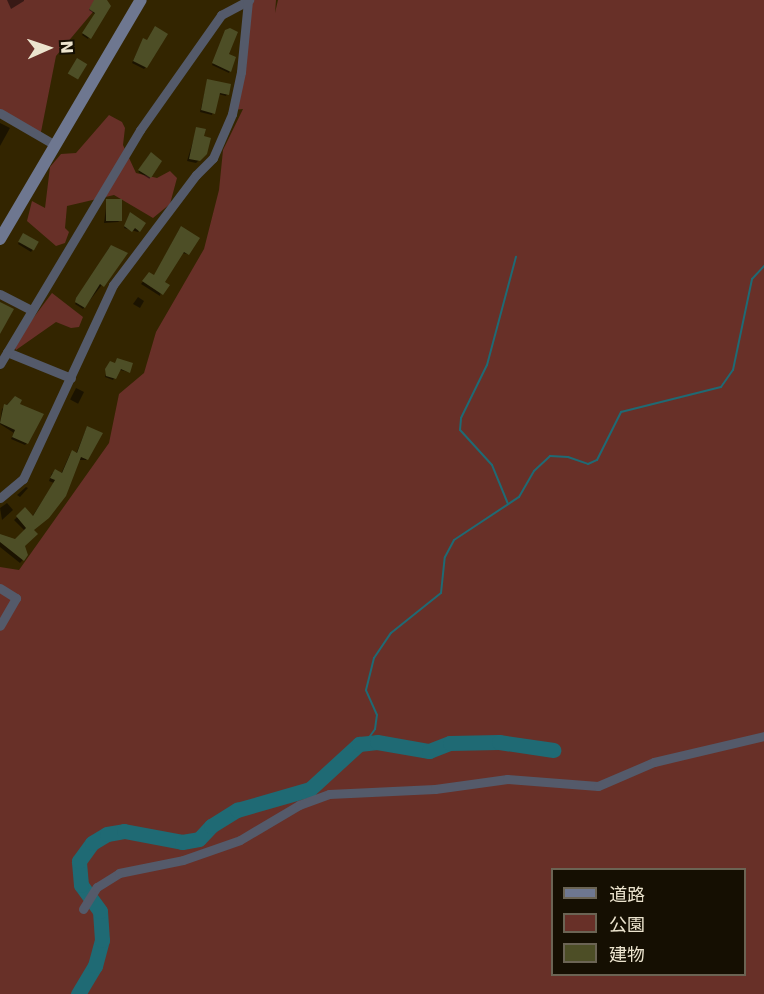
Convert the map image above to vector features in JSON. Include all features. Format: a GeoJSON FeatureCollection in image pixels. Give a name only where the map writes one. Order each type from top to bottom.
{"type":"FeatureCollection","features":[{"type":"Feature","properties":{"kind":"street"},"geometry":{"type":"LineString","coordinates":[[0,239],[141,0]]}},
{"type":"Feature","properties":{"kind":"street"},"geometry":{"type":"LineString","coordinates":[[0,364],[31,310],[221,15],[248,1]]}},
{"type":"Feature","properties":{"kind":"street"},"geometry":{"type":"LineString","coordinates":[[0,498],[23,479],[113,285],[196,175],[213,158],[233,110],[242,72],[248,1]]}},
{"type":"Feature","properties":{"kind":"street"},"geometry":{"type":"LineString","coordinates":[[0,113],[55,145]]}},
{"type":"Feature","properties":{"kind":"street"},"geometry":{"type":"LineString","coordinates":[[0,294],[31,310]]}},
{"type":"Feature","properties":{"kind":"street"},"geometry":{"type":"LineString","coordinates":[[7,352],[71,378]]}},
{"type":"Feature","properties":{"kind":"street"},"geometry":{"type":"LineString","coordinates":[[0,588],[16,598],[0,626]]}},
{"type":"Feature","properties":{"kind":"street"},"geometry":{"type":"LineString","coordinates":[[83,909],[97,888],[119,873],[183,860],[240,840],[299,805],[329,794],[435,789],[507,779],[598,786],[654,762],[764,736]]}},
{"type":"Feature","properties":{"kind":"green space"},"geometry":{"type":"Polygon","coordinates":[[[0,0],[103,0],[56,56],[40,137],[0,115],[0,0]]]}},
{"type":"Feature","properties":{"kind":"green space"},"geometry":{"type":"Polygon","coordinates":[[[252,0],[276,0],[275,13],[278,0],[764,0],[764,994],[0,994],[0,567],[19,570],[109,443],[119,394],[144,373],[156,332],[204,249],[219,190],[223,150],[243,109],[233,110],[246,71],[247,14],[252,0]]]}},
{"type":"Feature","properties":{"kind":"green space"},"geometry":{"type":"Polygon","coordinates":[[[109,115],[122,122],[125,128],[123,145],[136,173],[157,178],[170,171],[177,178],[170,204],[153,218],[114,195],[67,206],[65,228],[69,232],[65,243],[56,246],[27,221],[32,201],[45,208],[50,167],[61,154],[76,153],[109,115]]]}},
{"type":"Feature","properties":{"kind":"green space"},"geometry":{"type":"Polygon","coordinates":[[[52,293],[83,317],[79,327],[71,328],[56,322],[16,350],[13,345],[52,293]]]}},
{"type":"Feature","properties":{"kind":"building"},"geometry":{"type":"Polygon","coordinates":[[[94,0],[107,0],[111,6],[91,39],[82,33],[95,13],[89,9],[94,0]]]}},
{"type":"Feature","properties":{"kind":"building"},"geometry":{"type":"Polygon","coordinates":[[[155,26],[168,34],[147,68],[133,61],[143,38],[147,40],[155,26]]]}},
{"type":"Feature","properties":{"kind":"building"},"geometry":{"type":"Polygon","coordinates":[[[230,28],[238,32],[229,54],[236,57],[231,72],[212,63],[225,30],[230,28]]]}},
{"type":"Feature","properties":{"kind":"building"},"geometry":{"type":"Polygon","coordinates":[[[77,58],[87,64],[78,80],[68,73],[77,58]]]}},
{"type":"Feature","properties":{"kind":"building"},"geometry":{"type":"Polygon","coordinates":[[[207,79],[231,84],[229,95],[220,93],[215,114],[201,110],[207,79]]]}},
{"type":"Feature","properties":{"kind":"building"},"geometry":{"type":"Polygon","coordinates":[[[196,127],[206,129],[204,136],[211,138],[207,154],[200,161],[189,159],[196,127]]]}},
{"type":"Feature","properties":{"kind":"building"},"geometry":{"type":"Polygon","coordinates":[[[151,152],[162,161],[151,178],[138,170],[151,152]]]}},
{"type":"Feature","properties":{"kind":"building"},"geometry":{"type":"Polygon","coordinates":[[[106,199],[122,199],[122,221],[106,221],[106,199]]]}},
{"type":"Feature","properties":{"kind":"building"},"geometry":{"type":"Polygon","coordinates":[[[130,212],[146,223],[140,232],[135,228],[132,232],[124,226],[130,212]]]}},
{"type":"Feature","properties":{"kind":"building"},"geometry":{"type":"Polygon","coordinates":[[[181,226],[200,238],[189,255],[184,252],[165,282],[170,285],[163,295],[142,281],[149,272],[154,275],[181,226]]]}},
{"type":"Feature","properties":{"kind":"building"},"geometry":{"type":"Polygon","coordinates":[[[23,233],[39,242],[34,250],[18,242],[23,233]]]}},
{"type":"Feature","properties":{"kind":"building"},"geometry":{"type":"Polygon","coordinates":[[[111,245],[128,253],[104,287],[100,284],[85,308],[75,302],[76,298],[111,245]]]}},
{"type":"Feature","properties":{"kind":"building"},"geometry":{"type":"Polygon","coordinates":[[[0,302],[14,309],[0,334],[0,302]]]}},
{"type":"Feature","properties":{"kind":"building"},"geometry":{"type":"Polygon","coordinates":[[[117,358],[133,363],[130,373],[121,369],[116,379],[106,376],[105,369],[110,361],[115,363],[117,358]]]}},
{"type":"Feature","properties":{"kind":"building"},"geometry":{"type":"Polygon","coordinates":[[[15,396],[22,400],[20,404],[44,414],[28,444],[12,437],[15,430],[0,423],[4,404],[7,405],[15,396]]]}},
{"type":"Feature","properties":{"kind":"building"},"geometry":{"type":"Polygon","coordinates":[[[87,426],[103,433],[88,460],[81,457],[66,496],[49,518],[34,530],[38,534],[25,546],[28,555],[24,561],[0,542],[0,534],[15,539],[26,528],[16,516],[25,507],[33,516],[55,480],[50,478],[55,469],[62,473],[72,450],[77,453],[87,426]]]}},
{"type":"Feature","properties":{"kind":"waterway"},"geometry":{"type":"LineString","coordinates":[[508,504],[492,465],[460,430],[461,418],[487,365],[516,257]]}},
{"type":"Feature","properties":{"kind":"waterway"},"geometry":{"type":"LineString","coordinates":[[365,743],[375,729],[377,715],[366,690],[374,658],[391,633],[441,593],[445,557],[454,540],[519,497],[534,471],[550,456],[568,457],[588,464],[597,460],[621,412],[721,387],[733,370],[752,279],[764,266]]}},
{"type":"Feature","properties":{"kind":"waterway"},"geometry":{"type":"LineString","coordinates":[[78,994],[95,966],[102,940],[100,911],[81,885],[79,861],[92,843],[107,834],[124,831],[182,842],[199,839],[211,826],[237,810],[310,789],[359,744],[377,742],[429,751],[450,743],[499,742],[553,750]]}}]}
